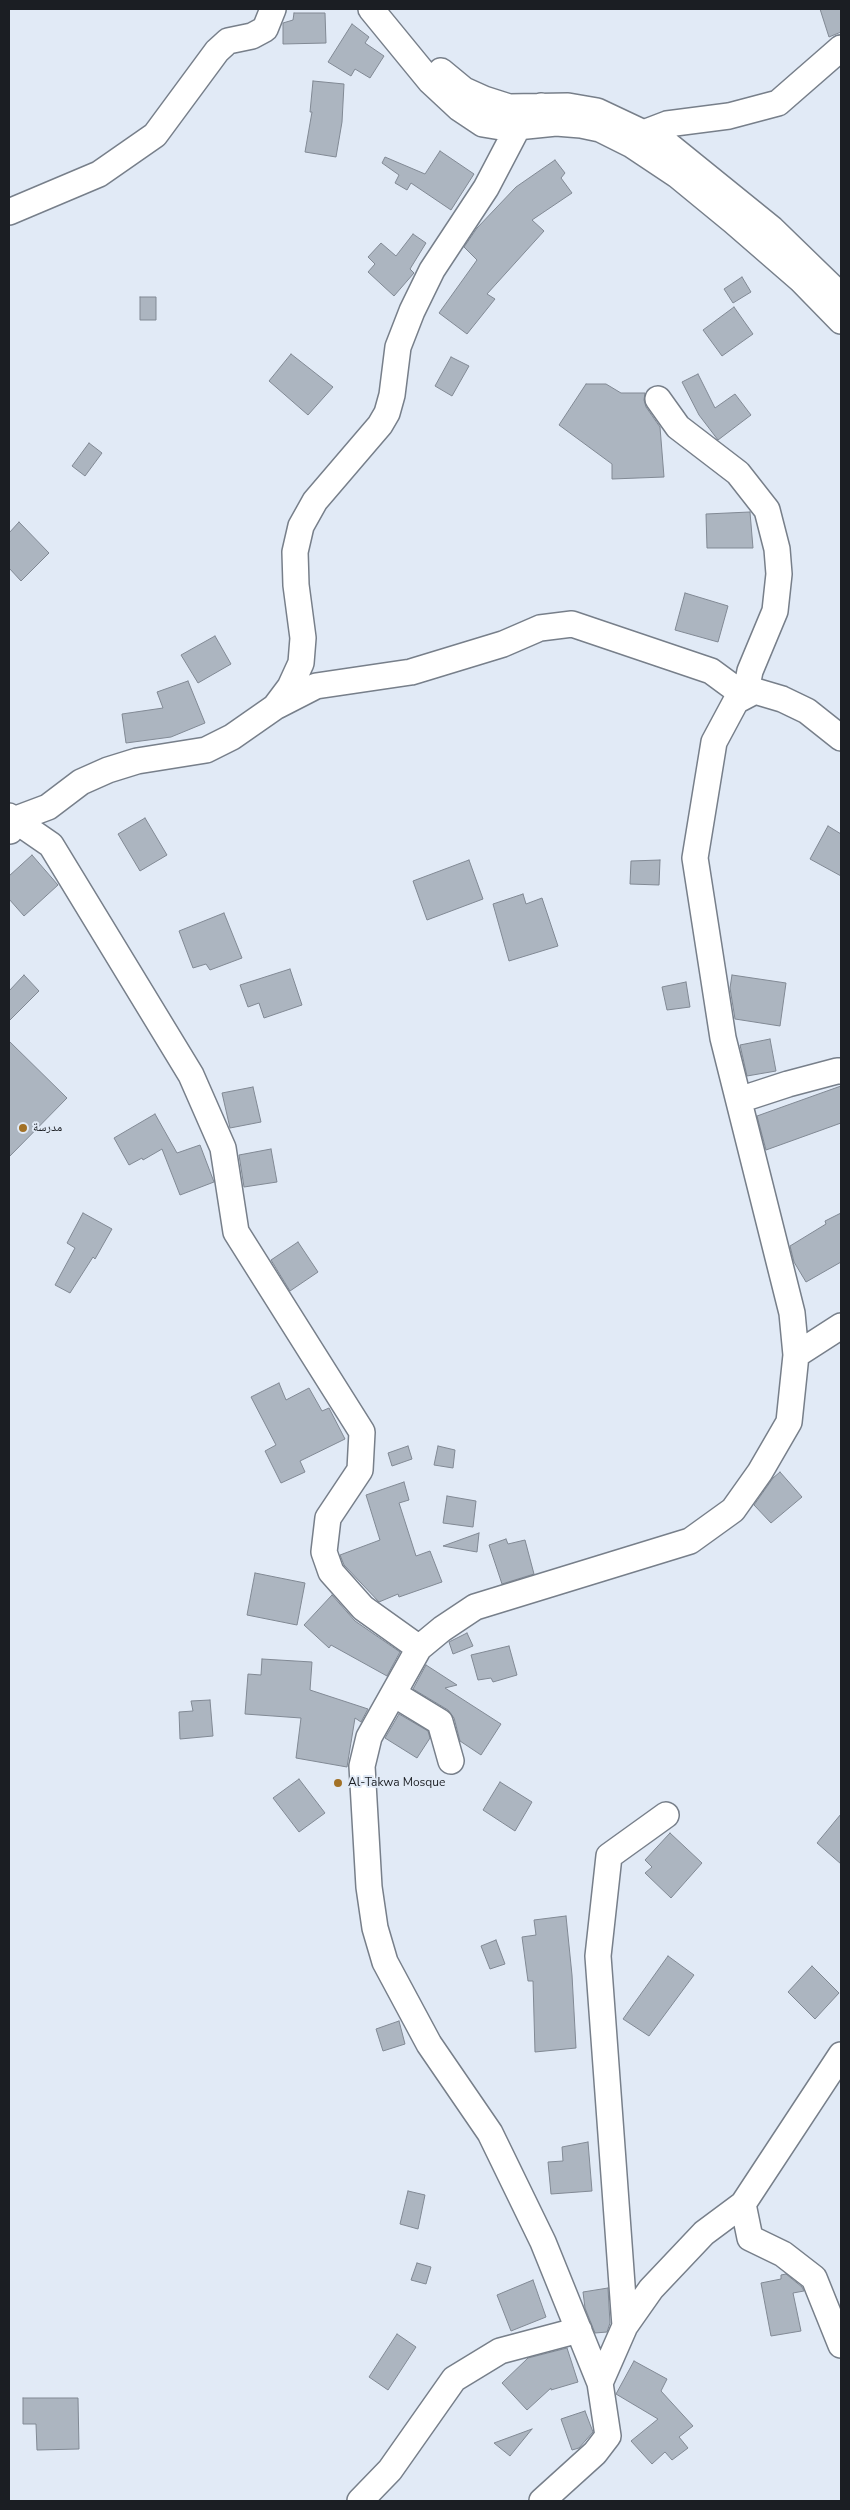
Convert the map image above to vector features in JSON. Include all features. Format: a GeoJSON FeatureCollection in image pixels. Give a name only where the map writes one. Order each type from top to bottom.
{"type":"FeatureCollection","features":[{"type":"Feature","properties":{"kind":"street"},"geometry":{"type":"LineString","coordinates":[[9,212],[99,174],[155,135],[217,51],[228,41],[252,36],[265,29],[273,9]]}},
{"type":"Feature","properties":{"kind":"street"},"geometry":{"type":"LineString","coordinates":[[372,9],[430,81],[459,108],[483,124],[518,127],[556,123],[581,125],[667,144],[772,229],[832,288],[841,321]]}},
{"type":"Feature","properties":{"kind":"street"},"geometry":{"type":"LineString","coordinates":[[390,9],[441,71],[464,90],[509,107],[568,106],[597,111],[633,136]]}},
{"type":"Feature","properties":{"kind":"street"},"geometry":{"type":"LineString","coordinates":[[633,136],[667,124],[729,116],[778,103],[841,48]]}},
{"type":"Feature","properties":{"kind":"street"},"geometry":{"type":"LineString","coordinates":[[275,707],[290,687],[301,664],[303,638],[296,585],[295,552],[301,526],[315,501],[380,425],[387,413],[392,395],[398,347],[412,311],[432,270],[486,188],[518,127],[541,106]]}},
{"type":"Feature","properties":{"kind":"street"},"geometry":{"type":"LineString","coordinates":[[658,399],[678,427],[738,473],[767,510],[777,549],[779,574],[775,611],[750,671],[745,696]]}},
{"type":"Feature","properties":{"kind":"street"},"geometry":{"type":"LineString","coordinates":[[11,823],[48,807],[81,782],[108,770],[137,761],[206,750],[232,737],[275,707],[316,686],[411,672],[503,644],[540,628],[572,624],[711,671],[745,696]]}},
{"type":"Feature","properties":{"kind":"street"},"geometry":{"type":"LineString","coordinates":[[542,2501],[595,2453],[608,2436],[600,2383],[543,2242],[490,2133],[429,2044],[385,1962],[375,1928],[369,1887],[362,1766],[369,1737],[419,1648],[475,1607],[690,1541],[733,1510],[760,1472],[789,1422],[796,1355],[792,1313],[723,1038],[696,858],[714,742],[736,701],[756,691],[782,699],[807,711],[841,738]]}},
{"type":"Feature","properties":{"kind":"street"},"geometry":{"type":"LineString","coordinates":[[11,823],[51,845],[191,1075],[223,1148],[236,1232],[362,1432],[360,1470],[328,1518],[324,1552],[331,1572],[363,1608],[419,1648]]}},
{"type":"Feature","properties":{"kind":"street"},"geometry":{"type":"LineString","coordinates":[[739,1100],[837,1070],[841,1071]]}},
{"type":"Feature","properties":{"kind":"street"},"geometry":{"type":"LineString","coordinates":[[796,1355],[841,1326]]}},
{"type":"Feature","properties":{"kind":"street"},"geometry":{"type":"LineString","coordinates":[[394,1694],[440,1722],[451,1761]]}},
{"type":"Feature","properties":{"kind":"street"},"geometry":{"type":"LineString","coordinates":[[625,2326],[598,1956],[609,1856],[666,1815]]}},
{"type":"Feature","properties":{"kind":"street"},"geometry":{"type":"LineString","coordinates":[[600,2383],[625,2326],[651,2289],[704,2233],[743,2204],[841,2055]]}},
{"type":"Feature","properties":{"kind":"street"},"geometry":{"type":"LineString","coordinates":[[743,2204],[750,2238],[783,2254],[814,2278],[841,2345]]}},
{"type":"Feature","properties":{"kind":"street"},"geometry":{"type":"LineString","coordinates":[[360,2501],[390,2470],[454,2379],[500,2351],[579,2330]]}},
{"type":"Feature","properties":{"kind":"building"},"geometry":{"type":"Polygon","coordinates":[[[820,9],[841,9],[841,32],[829,37],[820,9]]]}},
{"type":"Feature","properties":{"kind":"building"},"geometry":{"type":"Polygon","coordinates":[[[294,13],[325,13],[326,43],[283,44],[283,23],[293,20],[294,13]]]}},
{"type":"Feature","properties":{"kind":"building"},"geometry":{"type":"Polygon","coordinates":[[[352,24],[369,37],[365,43],[384,56],[370,78],[355,69],[351,76],[328,62],[352,24]]]}},
{"type":"Feature","properties":{"kind":"building"},"geometry":{"type":"Polygon","coordinates":[[[313,81],[344,84],[342,122],[336,157],[305,152],[312,112],[310,112],[313,81]]]}},
{"type":"Feature","properties":{"kind":"building"},"geometry":{"type":"Polygon","coordinates":[[[440,151],[474,174],[451,210],[411,183],[407,190],[395,183],[399,175],[382,163],[385,157],[425,174],[440,151]]]}},
{"type":"Feature","properties":{"kind":"building"},"geometry":{"type":"Polygon","coordinates":[[[555,160],[565,173],[561,178],[572,193],[532,220],[544,231],[487,294],[495,299],[467,334],[439,313],[477,260],[464,247],[477,228],[516,187],[555,160]]]}},
{"type":"Feature","properties":{"kind":"building"},"geometry":{"type":"Polygon","coordinates":[[[413,234],[426,243],[410,269],[414,273],[394,296],[368,272],[375,264],[368,257],[381,243],[396,256],[413,234]]]}},
{"type":"Feature","properties":{"kind":"building"},"geometry":{"type":"Polygon","coordinates":[[[742,277],[751,292],[733,303],[724,289],[742,277]]]}},
{"type":"Feature","properties":{"kind":"building"},"geometry":{"type":"Polygon","coordinates":[[[140,297],[156,297],[156,320],[140,320],[140,297]]]}},
{"type":"Feature","properties":{"kind":"building"},"geometry":{"type":"Polygon","coordinates":[[[734,307],[753,334],[722,356],[703,330],[734,307]]]}},
{"type":"Feature","properties":{"kind":"building"},"geometry":{"type":"Polygon","coordinates":[[[291,354],[333,387],[308,415],[269,381],[291,354]]]}},
{"type":"Feature","properties":{"kind":"building"},"geometry":{"type":"Polygon","coordinates":[[[451,357],[469,366],[452,396],[435,386],[451,357]]]}},
{"type":"Feature","properties":{"kind":"building"},"geometry":{"type":"Polygon","coordinates":[[[698,374],[715,408],[735,394],[751,415],[718,440],[699,415],[682,382],[698,374]]]}},
{"type":"Feature","properties":{"kind":"building"},"geometry":{"type":"Polygon","coordinates":[[[586,384],[606,384],[621,393],[645,393],[646,407],[660,427],[664,477],[612,479],[612,464],[559,425],[586,384]]]}},
{"type":"Feature","properties":{"kind":"building"},"geometry":{"type":"Polygon","coordinates":[[[89,443],[102,453],[85,476],[72,466],[89,443]]]}},
{"type":"Feature","properties":{"kind":"building"},"geometry":{"type":"Polygon","coordinates":[[[750,512],[753,548],[707,548],[706,514],[750,512]]]}},
{"type":"Feature","properties":{"kind":"building"},"geometry":{"type":"Polygon","coordinates":[[[19,522],[49,553],[21,581],[9,568],[9,533],[19,522]]]}},
{"type":"Feature","properties":{"kind":"building"},"geometry":{"type":"Polygon","coordinates":[[[685,593],[728,606],[718,642],[675,630],[685,593]]]}},
{"type":"Feature","properties":{"kind":"building"},"geometry":{"type":"Polygon","coordinates":[[[215,636],[231,664],[198,683],[181,655],[215,636]]]}},
{"type":"Feature","properties":{"kind":"building"},"geometry":{"type":"Polygon","coordinates":[[[188,681],[205,723],[171,737],[126,743],[122,714],[163,708],[157,692],[188,681]]]}},
{"type":"Feature","properties":{"kind":"building"},"geometry":{"type":"Polygon","coordinates":[[[145,818],[167,855],[140,871],[118,834],[145,818]]]}},
{"type":"Feature","properties":{"kind":"building"},"geometry":{"type":"Polygon","coordinates":[[[828,826],[841,834],[841,876],[810,859],[828,826]]]}},
{"type":"Feature","properties":{"kind":"building"},"geometry":{"type":"Polygon","coordinates":[[[32,855],[58,885],[24,916],[9,899],[9,876],[32,855]]]}},
{"type":"Feature","properties":{"kind":"building"},"geometry":{"type":"Polygon","coordinates":[[[469,860],[483,899],[427,920],[413,881],[469,860]]]}},
{"type":"Feature","properties":{"kind":"building"},"geometry":{"type":"Polygon","coordinates":[[[660,860],[659,885],[630,884],[631,861],[660,860]]]}},
{"type":"Feature","properties":{"kind":"building"},"geometry":{"type":"Polygon","coordinates":[[[523,894],[526,904],[542,898],[558,946],[509,961],[493,904],[523,894]]]}},
{"type":"Feature","properties":{"kind":"building"},"geometry":{"type":"Polygon","coordinates":[[[224,913],[242,958],[210,970],[206,964],[193,968],[179,931],[224,913]]]}},
{"type":"Feature","properties":{"kind":"building"},"geometry":{"type":"Polygon","coordinates":[[[290,969],[302,1005],[264,1018],[259,1003],[248,1007],[240,985],[290,969]]]}},
{"type":"Feature","properties":{"kind":"building"},"geometry":{"type":"Polygon","coordinates":[[[24,975],[39,991],[9,1021],[9,991],[24,975]]]}},
{"type":"Feature","properties":{"kind":"building"},"geometry":{"type":"Polygon","coordinates":[[[732,975],[786,983],[780,1026],[735,1019],[730,988],[732,975]]]}},
{"type":"Feature","properties":{"kind":"building"},"geometry":{"type":"Polygon","coordinates":[[[686,982],[690,1007],[667,1010],[662,987],[686,982]]]}},
{"type":"Feature","properties":{"kind":"building"},"geometry":{"type":"Polygon","coordinates":[[[770,1039],[776,1071],[747,1076],[740,1045],[770,1039]]]}},
{"type":"Feature","properties":{"kind":"building","name":"مدرسة"},"geometry":{"type":"Polygon","coordinates":[[[9,1041],[67,1098],[9,1157],[9,1041]]]}},
{"type":"Feature","properties":{"kind":"building"},"geometry":{"type":"Polygon","coordinates":[[[841,1086],[841,1123],[766,1150],[757,1116],[841,1086]]]}},
{"type":"Feature","properties":{"kind":"building"},"geometry":{"type":"Polygon","coordinates":[[[253,1087],[261,1122],[230,1128],[222,1093],[253,1087]]]}},
{"type":"Feature","properties":{"kind":"building"},"geometry":{"type":"Polygon","coordinates":[[[155,1114],[177,1153],[200,1145],[214,1182],[180,1195],[162,1149],[143,1160],[142,1158],[129,1165],[114,1138],[155,1114]]]}},
{"type":"Feature","properties":{"kind":"building"},"geometry":{"type":"Polygon","coordinates":[[[271,1149],[277,1182],[244,1187],[239,1155],[271,1149]]]}},
{"type":"Feature","properties":{"kind":"building"},"geometry":{"type":"Polygon","coordinates":[[[83,1213],[112,1229],[95,1259],[93,1257],[70,1293],[55,1285],[75,1248],[67,1243],[83,1213]]]}},
{"type":"Feature","properties":{"kind":"building"},"geometry":{"type":"Polygon","coordinates":[[[841,1213],[841,1262],[806,1282],[794,1262],[790,1246],[826,1224],[825,1221],[841,1213]]]}},
{"type":"Feature","properties":{"kind":"building"},"geometry":{"type":"Polygon","coordinates":[[[298,1242],[318,1272],[290,1291],[271,1260],[298,1242]]]}},
{"type":"Feature","properties":{"kind":"building"},"geometry":{"type":"Polygon","coordinates":[[[279,1383],[286,1400],[309,1388],[322,1411],[329,1408],[345,1439],[300,1461],[305,1472],[281,1483],[265,1451],[276,1445],[251,1397],[279,1383]]]}},
{"type":"Feature","properties":{"kind":"building"},"geometry":{"type":"Polygon","coordinates":[[[408,1446],[412,1459],[392,1466],[388,1453],[408,1446]]]}},
{"type":"Feature","properties":{"kind":"building"},"geometry":{"type":"Polygon","coordinates":[[[438,1446],[455,1450],[453,1468],[434,1465],[438,1446]]]}},
{"type":"Feature","properties":{"kind":"building"},"geometry":{"type":"Polygon","coordinates":[[[780,1472],[802,1497],[771,1523],[754,1505],[773,1478],[780,1472]]]}},
{"type":"Feature","properties":{"kind":"building"},"geometry":{"type":"Polygon","coordinates":[[[404,1482],[409,1500],[399,1503],[416,1556],[430,1551],[442,1582],[399,1597],[398,1594],[379,1602],[344,1565],[340,1555],[380,1540],[366,1495],[404,1482]]]}},
{"type":"Feature","properties":{"kind":"building"},"geometry":{"type":"Polygon","coordinates":[[[447,1496],[476,1501],[473,1527],[443,1523],[447,1496]]]}},
{"type":"Feature","properties":{"kind":"building"},"geometry":{"type":"Polygon","coordinates":[[[479,1533],[477,1552],[443,1546],[479,1533]]]}},
{"type":"Feature","properties":{"kind":"building"},"geometry":{"type":"Polygon","coordinates":[[[506,1539],[508,1544],[525,1540],[534,1574],[502,1584],[489,1545],[506,1539]]]}},
{"type":"Feature","properties":{"kind":"building"},"geometry":{"type":"Polygon","coordinates":[[[255,1573],[305,1583],[297,1625],[247,1615],[255,1573]]]}},
{"type":"Feature","properties":{"kind":"building"},"geometry":{"type":"Polygon","coordinates":[[[332,1595],[355,1621],[400,1652],[387,1676],[331,1645],[329,1648],[304,1625],[332,1595]]]}},
{"type":"Feature","properties":{"kind":"building"},"geometry":{"type":"Polygon","coordinates":[[[467,1633],[473,1646],[453,1654],[449,1642],[467,1633]]]}},
{"type":"Feature","properties":{"kind":"building"},"geometry":{"type":"Polygon","coordinates":[[[509,1646],[517,1675],[493,1682],[491,1678],[478,1680],[471,1655],[509,1646]]]}},
{"type":"Feature","properties":{"kind":"building"},"geometry":{"type":"Polygon","coordinates":[[[262,1659],[312,1662],[310,1690],[368,1709],[361,1722],[355,1718],[347,1767],[296,1758],[301,1718],[245,1714],[248,1674],[261,1675],[262,1659]]]}},
{"type":"Feature","properties":{"kind":"building"},"geometry":{"type":"Polygon","coordinates":[[[426,1665],[457,1685],[445,1688],[501,1724],[481,1755],[460,1741],[454,1718],[448,1710],[413,1689],[426,1665]]]}},
{"type":"Feature","properties":{"kind":"building"},"geometry":{"type":"Polygon","coordinates":[[[210,1700],[213,1736],[180,1739],[179,1712],[193,1711],[191,1701],[210,1700]]]}},
{"type":"Feature","properties":{"kind":"building"},"geometry":{"type":"Polygon","coordinates":[[[399,1714],[428,1731],[430,1738],[417,1758],[385,1738],[399,1714]]]}},
{"type":"Feature","properties":{"kind":"building"},"geometry":{"type":"Polygon","coordinates":[[[299,1779],[325,1813],[299,1832],[273,1798],[299,1779]]]}},
{"type":"Feature","properties":{"kind":"building"},"geometry":{"type":"Polygon","coordinates":[[[500,1782],[532,1802],[515,1831],[483,1810],[500,1782]]]}},
{"type":"Feature","properties":{"kind":"building"},"geometry":{"type":"Polygon","coordinates":[[[841,1814],[841,1864],[817,1843],[841,1814]]]}},
{"type":"Feature","properties":{"kind":"building"},"geometry":{"type":"Polygon","coordinates":[[[670,1833],[702,1863],[671,1898],[645,1873],[652,1867],[645,1860],[670,1833]]]}},
{"type":"Feature","properties":{"kind":"building"},"geometry":{"type":"Polygon","coordinates":[[[566,1916],[572,1975],[576,2048],[535,2052],[533,1981],[528,1981],[522,1937],[536,1935],[534,1920],[566,1916]]]}},
{"type":"Feature","properties":{"kind":"building"},"geometry":{"type":"Polygon","coordinates":[[[496,1940],[505,1964],[490,1969],[481,1946],[496,1940]]]}},
{"type":"Feature","properties":{"kind":"building"},"geometry":{"type":"Polygon","coordinates":[[[668,1956],[694,1975],[649,2036],[623,2019],[668,1956]]]}},
{"type":"Feature","properties":{"kind":"building"},"geometry":{"type":"Polygon","coordinates":[[[812,1966],[839,1993],[815,2019],[788,1992],[812,1966]]]}},
{"type":"Feature","properties":{"kind":"building"},"geometry":{"type":"Polygon","coordinates":[[[399,2021],[405,2044],[383,2051],[376,2029],[399,2021]]]}},
{"type":"Feature","properties":{"kind":"building"},"geometry":{"type":"Polygon","coordinates":[[[588,2142],[592,2191],[551,2194],[548,2162],[563,2161],[562,2147],[588,2142]]]}},
{"type":"Feature","properties":{"kind":"building"},"geometry":{"type":"Polygon","coordinates":[[[408,2191],[425,2195],[418,2229],[400,2224],[408,2191]]]}},
{"type":"Feature","properties":{"kind":"building"},"geometry":{"type":"Polygon","coordinates":[[[417,2263],[431,2267],[426,2284],[411,2280],[417,2263]]]}},
{"type":"Feature","properties":{"kind":"building"},"geometry":{"type":"Polygon","coordinates":[[[786,2274],[802,2287],[804,2291],[793,2293],[801,2331],[771,2336],[761,2283],[781,2279],[781,2275],[786,2274]]]}},
{"type":"Feature","properties":{"kind":"building"},"geometry":{"type":"Polygon","coordinates":[[[533,2280],[546,2317],[511,2331],[497,2295],[533,2280]]]}},
{"type":"Feature","properties":{"kind":"building"},"geometry":{"type":"Polygon","coordinates":[[[608,2288],[610,2323],[607,2332],[595,2333],[585,2308],[583,2292],[608,2288]]]}},
{"type":"Feature","properties":{"kind":"building"},"geometry":{"type":"Polygon","coordinates":[[[397,2334],[416,2347],[388,2390],[369,2377],[397,2334]]]}},
{"type":"Feature","properties":{"kind":"building"},"geometry":{"type":"Polygon","coordinates":[[[567,2348],[578,2382],[551,2390],[551,2388],[527,2410],[502,2383],[528,2358],[567,2348]]]}},
{"type":"Feature","properties":{"kind":"building"},"geometry":{"type":"Polygon","coordinates":[[[634,2361],[667,2379],[661,2391],[693,2426],[679,2437],[688,2448],[672,2460],[665,2452],[652,2464],[631,2441],[658,2419],[616,2394],[634,2361]]]}},
{"type":"Feature","properties":{"kind":"building"},"geometry":{"type":"Polygon","coordinates":[[[23,2398],[78,2398],[79,2449],[37,2450],[36,2424],[23,2424],[23,2398]]]}},
{"type":"Feature","properties":{"kind":"building"},"geometry":{"type":"Polygon","coordinates":[[[585,2411],[593,2432],[579,2448],[572,2450],[561,2419],[585,2411]]]}},
{"type":"Feature","properties":{"kind":"building"},"geometry":{"type":"Polygon","coordinates":[[[532,2429],[510,2456],[494,2443],[532,2429]]]}},
{"type":"Feature","properties":{"kind":"place","name":"مدرسة"},"geometry":{"type":"Point","coordinates":[23,1128]}},
{"type":"Feature","properties":{"kind":"place","name":"Al-Takwa Mosque"},"geometry":{"type":"Point","coordinates":[338,1783]}}]}
